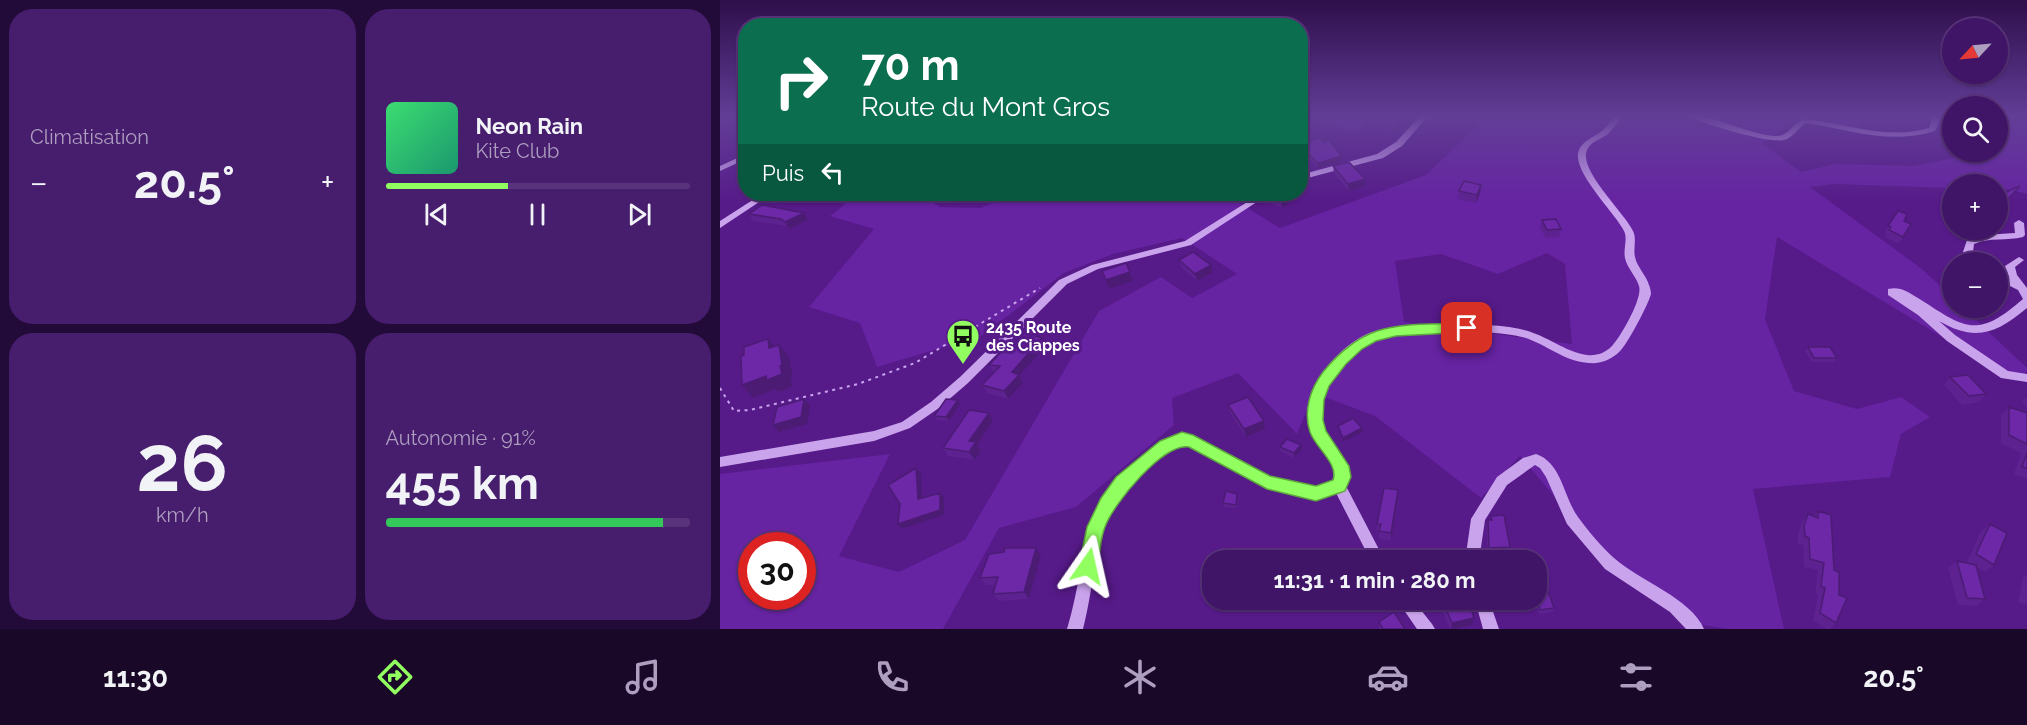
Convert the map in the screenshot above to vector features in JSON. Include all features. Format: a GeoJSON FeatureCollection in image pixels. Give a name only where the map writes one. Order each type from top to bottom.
{"type":"FeatureCollection","features":[{"type":"Feature","properties":{"kind":"street"},"geometry":{"type":"LineString","coordinates":[[1308,176],[1380,156],[1397,145]]}},
{"type":"Feature","properties":{"kind":"street"},"geometry":{"type":"LineString","coordinates":[[1075,629],[1095,527],[1107,503],[1122,482],[1166,446],[1182,439],[1193,441],[1267,482],[1316,494],[1339,486],[1343,477],[1340,466],[1318,434],[1315,420],[1317,400],[1322,384],[1341,360],[1357,345],[1372,336],[1396,331],[1467,328],[1521,332],[1574,356],[1589,360],[1607,356],[1617,347],[1646,293],[1644,284],[1630,259],[1631,237],[1628,229],[1600,194],[1582,161],[1582,151],[1586,145]]}},
{"type":"Feature","properties":{"kind":"street"},"geometry":{"type":"LineString","coordinates":[[720,169],[738,160]]}},
{"type":"Feature","properties":{"kind":"street"},"geometry":{"type":"LineString","coordinates":[[720,225],[756,201]]}},
{"type":"Feature","properties":{"kind":"street"},"geometry":{"type":"LineString","coordinates":[[720,462],[874,436],[906,424],[935,405],[964,380],[1064,282],[1095,267],[1188,243],[1254,201]]}},
{"type":"Feature","properties":{"kind":"street"},"geometry":{"type":"LineString","coordinates":[[1968,252],[1970,242],[1979,237],[2011,238],[2020,235],[2019,223]]}},
{"type":"Feature","properties":{"kind":"street"},"geometry":{"type":"LineString","coordinates":[[2019,261],[2010,266],[2010,274],[2026,293]]}},
{"type":"Feature","properties":{"kind":"street"},"geometry":{"type":"LineString","coordinates":[[2008,282],[2026,293]]}},
{"type":"Feature","properties":{"kind":"street"},"geometry":{"type":"LineString","coordinates":[[2027,302],[2012,316],[1979,330],[1966,330],[1900,292],[1892,291],[1893,295],[1922,312],[1951,338],[2005,375],[2027,378]]}},
{"type":"Feature","properties":{"kind":"street"},"geometry":{"type":"LineString","coordinates":[[1474,550],[1478,519],[1502,481],[1527,462],[1536,459],[1545,464],[1572,520],[1610,564],[1675,607],[1696,629]]}},
{"type":"Feature","properties":{"kind":"street"},"geometry":{"type":"LineString","coordinates":[[1339,486],[1372,550]]}},
{"type":"Feature","properties":{"kind":"street"},"geometry":{"type":"LineString","coordinates":[[1412,610],[1427,629]]}},
{"type":"Feature","properties":{"kind":"street"},"geometry":{"type":"LineString","coordinates":[[1485,610],[1491,629]]}},
{"type":"Feature","properties":{"kind":"path"},"geometry":{"type":"LineString","coordinates":[[720,388],[734,411],[750,410],[858,384],[915,363],[1042,286]]}},
{"type":"Feature","properties":{"kind":"shaded area"},"geometry":{"type":"Polygon","coordinates":[[[1457,145],[1765,145],[1801,172],[1835,164],[1914,166],[1942,160],[1942,162],[2008,162],[2008,145],[2027,145],[2027,194],[2008,190],[2008,174],[1942,174],[1942,188],[1834,184],[1810,187],[1922,269],[1942,288],[1942,318],[1974,318],[2027,368],[2027,372],[2015,381],[1777,237],[1765,319],[1794,391],[1857,409],[1901,397],[1930,417],[1901,434],[1890,477],[1753,489],[1784,629],[1730,629],[1693,624],[1632,587],[1520,456],[1481,498],[1375,416],[1314,393],[1297,434],[1238,373],[1172,398],[1174,425],[1076,507],[999,528],[943,629],[720,629],[720,474],[890,454],[839,556],[899,572],[965,540],[1099,311],[1161,277],[1192,298],[1237,274],[1182,238],[1113,254],[1064,273],[981,336],[877,367],[860,323],[809,307],[874,229],[830,216],[847,201],[930,201],[940,207],[981,208],[997,201],[1236,201],[1280,228],[1426,175],[1457,145]],[[1547,253],[1498,274],[1441,254],[1395,261],[1404,322],[1572,344],[1565,264],[1547,253]]]}},
{"type":"Feature","properties":{"kind":"building"},"geometry":{"type":"Polygon","coordinates":[[[1308,145],[1333,145],[1342,156],[1318,163],[1308,154],[1308,145]]]}},
{"type":"Feature","properties":{"kind":"building"},"geometry":{"type":"Polygon","coordinates":[[[1349,162],[1365,179],[1348,184],[1333,166],[1349,162]]]}},
{"type":"Feature","properties":{"kind":"building"},"geometry":{"type":"Polygon","coordinates":[[[1464,181],[1481,185],[1477,195],[1459,191],[1464,181]]]}},
{"type":"Feature","properties":{"kind":"building"},"geometry":{"type":"Polygon","coordinates":[[[2019,186],[2008,199],[2008,191],[2019,186]]]}},
{"type":"Feature","properties":{"kind":"building"},"geometry":{"type":"Polygon","coordinates":[[[762,205],[804,213],[785,222],[781,219],[749,214],[762,205]]]}},
{"type":"Feature","properties":{"kind":"building"},"geometry":{"type":"Polygon","coordinates":[[[1898,211],[1907,214],[1904,221],[1911,224],[1903,237],[1889,230],[1891,227],[1888,226],[1898,211]]]}},
{"type":"Feature","properties":{"kind":"building"},"geometry":{"type":"Polygon","coordinates":[[[1556,219],[1561,229],[1547,230],[1542,220],[1556,219]]]}},
{"type":"Feature","properties":{"kind":"building"},"geometry":{"type":"Polygon","coordinates":[[[1193,252],[1211,265],[1195,274],[1179,260],[1193,252]]]}},
{"type":"Feature","properties":{"kind":"building"},"geometry":{"type":"Polygon","coordinates":[[[1126,263],[1130,272],[1106,280],[1102,271],[1126,263]]]}},
{"type":"Feature","properties":{"kind":"building"},"geometry":{"type":"Polygon","coordinates":[[[1024,333],[1042,338],[1012,372],[1019,375],[1004,391],[982,385],[1000,366],[989,365],[1011,341],[1015,343],[1024,333]]]}},
{"type":"Feature","properties":{"kind":"building"},"geometry":{"type":"Polygon","coordinates":[[[768,339],[769,348],[779,345],[782,374],[767,380],[766,376],[742,385],[741,356],[744,355],[744,347],[768,339]]]}},
{"type":"Feature","properties":{"kind":"building"},"geometry":{"type":"Polygon","coordinates":[[[1808,347],[1830,347],[1837,358],[1814,358],[1808,347]]]}},
{"type":"Feature","properties":{"kind":"building"},"geometry":{"type":"Polygon","coordinates":[[[1968,375],[1986,394],[1969,396],[1950,377],[1968,375]]]}},
{"type":"Feature","properties":{"kind":"building"},"geometry":{"type":"Polygon","coordinates":[[[1248,397],[1264,421],[1244,429],[1228,405],[1248,397]]]}},
{"type":"Feature","properties":{"kind":"building"},"geometry":{"type":"Polygon","coordinates":[[[804,399],[801,417],[773,425],[777,407],[804,399]]]}},
{"type":"Feature","properties":{"kind":"building"},"geometry":{"type":"Polygon","coordinates":[[[946,399],[958,400],[946,417],[934,416],[946,399]]]}},
{"type":"Feature","properties":{"kind":"building"},"geometry":{"type":"Polygon","coordinates":[[[2009,407],[2027,413],[2027,444],[2009,435],[2009,407]]]}},
{"type":"Feature","properties":{"kind":"building"},"geometry":{"type":"Polygon","coordinates":[[[969,410],[989,413],[969,441],[976,442],[969,452],[943,448],[969,410]]]}},
{"type":"Feature","properties":{"kind":"building"},"geometry":{"type":"Polygon","coordinates":[[[1353,418],[1362,428],[1343,438],[1338,426],[1353,418]]]}},
{"type":"Feature","properties":{"kind":"building"},"geometry":{"type":"Polygon","coordinates":[[[1287,439],[1301,445],[1294,453],[1280,447],[1287,439]]]}},
{"type":"Feature","properties":{"kind":"building"},"geometry":{"type":"Polygon","coordinates":[[[2027,453],[2027,468],[2022,467],[2027,453]]]}},
{"type":"Feature","properties":{"kind":"building"},"geometry":{"type":"Polygon","coordinates":[[[916,468],[918,499],[940,493],[940,510],[898,524],[900,504],[888,485],[916,468]]]}},
{"type":"Feature","properties":{"kind":"building"},"geometry":{"type":"Polygon","coordinates":[[[1384,488],[1398,490],[1391,533],[1379,531],[1381,524],[1377,524],[1384,488]]]}},
{"type":"Feature","properties":{"kind":"building"},"geometry":{"type":"Polygon","coordinates":[[[1226,491],[1237,494],[1236,505],[1223,503],[1226,491]]]}},
{"type":"Feature","properties":{"kind":"building"},"geometry":{"type":"Polygon","coordinates":[[[1818,511],[1831,515],[1834,570],[1839,572],[1839,595],[1847,598],[1836,623],[1820,613],[1825,588],[1821,586],[1824,563],[1810,559],[1809,538],[1805,536],[1804,526],[1808,514],[1818,518],[1818,511]]]}},
{"type":"Feature","properties":{"kind":"building"},"geometry":{"type":"Polygon","coordinates":[[[1504,515],[1510,547],[1489,548],[1488,520],[1492,520],[1491,516],[1504,515]]]}},
{"type":"Feature","properties":{"kind":"building"},"geometry":{"type":"Polygon","coordinates":[[[1990,524],[2007,533],[1994,565],[1976,554],[1990,524]]]}},
{"type":"Feature","properties":{"kind":"building"},"geometry":{"type":"Polygon","coordinates":[[[1005,548],[1036,548],[1024,592],[993,594],[998,577],[980,578],[989,554],[1004,552],[1005,548]]]}},
{"type":"Feature","properties":{"kind":"building"},"geometry":{"type":"Polygon","coordinates":[[[1957,561],[1976,565],[1985,599],[1967,598],[1957,561]]]}},
{"type":"Feature","properties":{"kind":"building"},"geometry":{"type":"Polygon","coordinates":[[[1547,594],[1549,594],[1554,608],[1547,609],[1547,594]]]}},
{"type":"Feature","properties":{"kind":"building"},"geometry":{"type":"Polygon","coordinates":[[[1446,610],[1471,610],[1474,618],[1452,623],[1446,610]]]}},
{"type":"Feature","properties":{"kind":"building"},"geometry":{"type":"Polygon","coordinates":[[[1394,612],[1405,629],[1383,629],[1379,622],[1394,612]]]}},
{"type":"Feature","properties":{"kind":"place","name":"2435 Route des Ciappes"},"geometry":{"type":"Point","coordinates":[963,365]}},
{"type":"Feature","properties":{"kind":"route"},"geometry":{"type":"LineString","coordinates":[[1088,566],[1095,527],[1107,503],[1122,482],[1166,446],[1182,439],[1193,441],[1267,482],[1316,494],[1339,486],[1343,477],[1340,466],[1318,434],[1315,420],[1317,400],[1322,384],[1341,360],[1357,345],[1372,336],[1396,331],[1467,328]]}}]}
